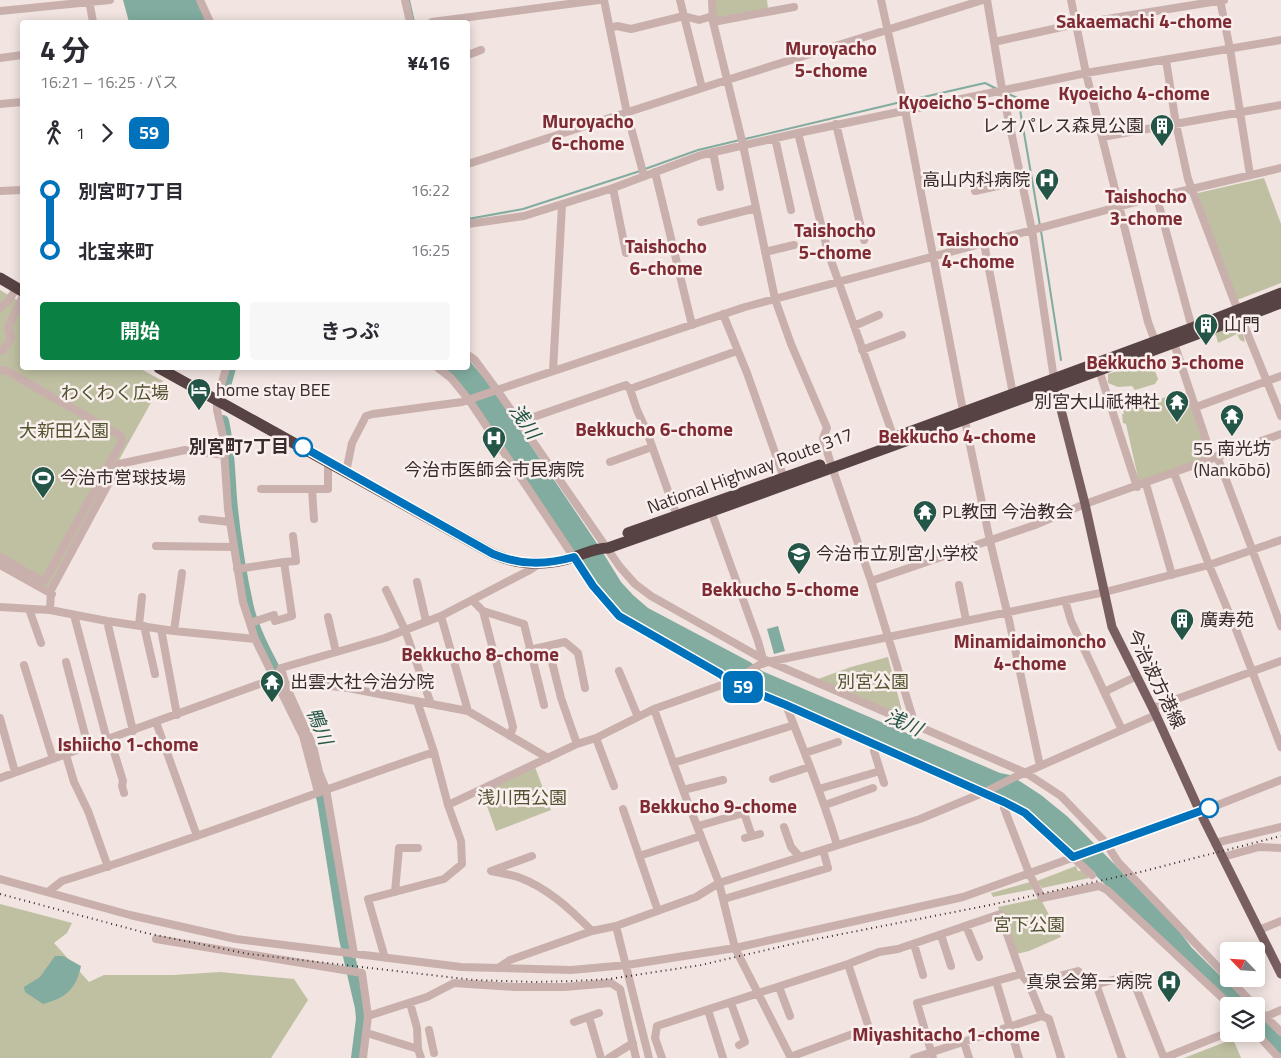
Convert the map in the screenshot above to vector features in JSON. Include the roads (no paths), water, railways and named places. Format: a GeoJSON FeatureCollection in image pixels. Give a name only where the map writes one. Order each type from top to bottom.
{"type":"FeatureCollection","features":[{"type":"Feature","properties":{"kind":"highway"},"geometry":{"type":"LineString","coordinates":[[0,278],[20,291]]}},
{"type":"Feature","properties":{"kind":"highway","name":"National Highway Route 317"},"geometry":{"type":"LineString","coordinates":[[964,416],[1013,394],[1099,370],[1174,343],[1281,293]]}},
{"type":"Feature","properties":{"kind":"highway","name":"National Highway Route 317"},"geometry":{"type":"LineString","coordinates":[[163,370],[493,554],[506,559],[539,564],[575,557],[831,465],[1055,383],[1192,328],[1281,303]]}},
{"type":"Feature","properties":{"kind":"main road","name":"今治波方港線"},"geometry":{"type":"LineString","coordinates":[[1055,383],[1085,504],[1112,627],[1137,676],[1200,812],[1281,974]]}},
{"type":"Feature","properties":{"kind":"street"},"geometry":{"type":"LineString","coordinates":[[16,0],[18,10]]}},
{"type":"Feature","properties":{"kind":"street"},"geometry":{"type":"LineString","coordinates":[[0,12],[110,0]]}},
{"type":"Feature","properties":{"kind":"street"},"geometry":{"type":"LineString","coordinates":[[200,0],[209,20]]}},
{"type":"Feature","properties":{"kind":"street"},"geometry":{"type":"LineString","coordinates":[[405,0],[410,20]]}},
{"type":"Feature","properties":{"kind":"street"},"geometry":{"type":"LineString","coordinates":[[448,20],[604,0],[627,113],[644,176]]}},
{"type":"Feature","properties":{"kind":"street"},"geometry":{"type":"LineString","coordinates":[[680,0],[702,88]]}},
{"type":"Feature","properties":{"kind":"street"},"geometry":{"type":"LineString","coordinates":[[712,0],[713,19],[743,145],[775,299],[791,344],[827,428],[823,438],[871,581],[915,725]]}},
{"type":"Feature","properties":{"kind":"street"},"geometry":{"type":"LineString","coordinates":[[881,0],[905,110],[964,416],[1040,766]]}},
{"type":"Feature","properties":{"kind":"street"},"geometry":{"type":"LineString","coordinates":[[470,163],[887,29],[985,0],[1032,230],[1055,383]]}},
{"type":"Feature","properties":{"kind":"street"},"geometry":{"type":"LineString","coordinates":[[1071,0],[1086,73],[1148,322],[1156,341]]}},
{"type":"Feature","properties":{"kind":"street"},"geometry":{"type":"LineString","coordinates":[[994,42],[1076,24],[1222,0],[1250,175]]}},
{"type":"Feature","properties":{"kind":"street"},"geometry":{"type":"LineString","coordinates":[[89,1],[93,20]]}},
{"type":"Feature","properties":{"kind":"street"},"geometry":{"type":"LineString","coordinates":[[610,28],[617,26],[631,29],[684,16],[699,20],[713,19],[794,7]]}},
{"type":"Feature","properties":{"kind":"street"},"geometry":{"type":"LineString","coordinates":[[470,224],[524,216],[613,188],[713,152],[798,132],[1086,73],[1281,40]]}},
{"type":"Feature","properties":{"kind":"street"},"geometry":{"type":"LineString","coordinates":[[470,54],[481,50]]}},
{"type":"Feature","properties":{"kind":"street"},"geometry":{"type":"LineString","coordinates":[[0,58],[20,55]]}},
{"type":"Feature","properties":{"kind":"street"},"geometry":{"type":"LineString","coordinates":[[1166,60],[1176,124],[1192,190],[1281,416]]}},
{"type":"Feature","properties":{"kind":"street"},"geometry":{"type":"LineString","coordinates":[[0,104],[20,102]]}},
{"type":"Feature","properties":{"kind":"street"},"geometry":{"type":"LineString","coordinates":[[1102,137],[1281,105]]}},
{"type":"Feature","properties":{"kind":"street"},"geometry":{"type":"LineString","coordinates":[[836,124],[864,240]]}},
{"type":"Feature","properties":{"kind":"street"},"geometry":{"type":"LineString","coordinates":[[798,132],[828,252],[895,441]]}},
{"type":"Feature","properties":{"kind":"street"},"geometry":{"type":"LineString","coordinates":[[776,138],[791,210]]}},
{"type":"Feature","properties":{"kind":"street"},"geometry":{"type":"LineString","coordinates":[[713,152],[720,187]]}},
{"type":"Feature","properties":{"kind":"street"},"geometry":{"type":"LineString","coordinates":[[346,472],[352,443],[366,416],[470,400],[723,314],[775,299],[1120,207],[1281,168]]}},
{"type":"Feature","properties":{"kind":"street"},"geometry":{"type":"LineString","coordinates":[[656,172],[692,325]]}},
{"type":"Feature","properties":{"kind":"street"},"geometry":{"type":"LineString","coordinates":[[975,191],[1021,181]]}},
{"type":"Feature","properties":{"kind":"street"},"geometry":{"type":"LineString","coordinates":[[613,188],[626,254]]}},
{"type":"Feature","properties":{"kind":"street"},"geometry":{"type":"LineString","coordinates":[[0,191],[20,190]]}},
{"type":"Feature","properties":{"kind":"street"},"geometry":{"type":"LineString","coordinates":[[1157,198],[1192,328]]}},
{"type":"Feature","properties":{"kind":"street"},"geometry":{"type":"LineString","coordinates":[[552,371],[562,205]]}},
{"type":"Feature","properties":{"kind":"street"},"geometry":{"type":"LineString","coordinates":[[701,222],[756,208]]}},
{"type":"Feature","properties":{"kind":"street"},"geometry":{"type":"LineString","coordinates":[[984,243],[1013,394]]}},
{"type":"Feature","properties":{"kind":"street"},"geometry":{"type":"LineString","coordinates":[[765,252],[794,245]]}},
{"type":"Feature","properties":{"kind":"street"},"geometry":{"type":"LineString","coordinates":[[0,308],[20,293]]}},
{"type":"Feature","properties":{"kind":"street"},"geometry":{"type":"LineString","coordinates":[[0,351],[11,338],[8,327],[20,295]]}},
{"type":"Feature","properties":{"kind":"street"},"geometry":{"type":"LineString","coordinates":[[723,314],[747,373],[785,481]]}},
{"type":"Feature","properties":{"kind":"street"},"geometry":{"type":"LineString","coordinates":[[854,326],[879,315]]}},
{"type":"Feature","properties":{"kind":"street"},"geometry":{"type":"LineString","coordinates":[[862,350],[902,335]]}},
{"type":"Feature","properties":{"kind":"street"},"geometry":{"type":"LineString","coordinates":[[1174,343],[1196,407],[1281,626]]}},
{"type":"Feature","properties":{"kind":"street"},"geometry":{"type":"LineString","coordinates":[[630,389],[737,351]]}},
{"type":"Feature","properties":{"kind":"street"},"geometry":{"type":"LineString","coordinates":[[470,356],[475,360],[519,422],[604,546],[635,584],[651,596],[763,662],[1026,773],[1061,796],[1107,845],[1118,862],[1246,997]]}},
{"type":"Feature","properties":{"kind":"street"},"geometry":{"type":"LineString","coordinates":[[0,371],[5,370],[121,436],[122,441],[45,580],[0,557]]}},
{"type":"Feature","properties":{"kind":"street"},"geometry":{"type":"LineString","coordinates":[[225,370],[217,400],[217,410],[225,455],[228,509],[242,602],[275,678],[283,686],[313,746],[319,772],[326,789],[354,954]]}},
{"type":"Feature","properties":{"kind":"street"},"geometry":{"type":"LineString","coordinates":[[441,370],[452,378],[470,400],[593,586],[619,616],[733,681],[877,745],[987,791],[1025,813],[1092,875]]}},
{"type":"Feature","properties":{"kind":"street"},"geometry":{"type":"LineString","coordinates":[[1099,370],[1137,487]]}},
{"type":"Feature","properties":{"kind":"street"},"geometry":{"type":"LineString","coordinates":[[1196,407],[1281,376]]}},
{"type":"Feature","properties":{"kind":"street"},"geometry":{"type":"LineString","coordinates":[[519,422],[626,385],[630,389],[678,519]]}},
{"type":"Feature","properties":{"kind":"street"},"geometry":{"type":"LineString","coordinates":[[871,581],[990,541],[1085,504],[1146,484],[1281,434]]}},
{"type":"Feature","properties":{"kind":"street"},"geometry":{"type":"LineString","coordinates":[[610,462],[652,447]]}},
{"type":"Feature","properties":{"kind":"street"},"geometry":{"type":"LineString","coordinates":[[50,610],[52,594],[50,590],[119,464],[185,450],[225,455]]}},
{"type":"Feature","properties":{"kind":"street"},"geometry":{"type":"LineString","coordinates":[[261,488],[328,489],[328,461]]}},
{"type":"Feature","properties":{"kind":"street"},"geometry":{"type":"LineString","coordinates":[[1174,473],[1209,565],[1238,632],[1281,747]]}},
{"type":"Feature","properties":{"kind":"street"},"geometry":{"type":"LineString","coordinates":[[1146,484],[1172,575]]}},
{"type":"Feature","properties":{"kind":"street"},"geometry":{"type":"LineString","coordinates":[[312,489],[314,519]]}},
{"type":"Feature","properties":{"kind":"street"},"geometry":{"type":"LineString","coordinates":[[710,508],[758,641],[763,662]]}},
{"type":"Feature","properties":{"kind":"street"},"geometry":{"type":"LineString","coordinates":[[202,519],[230,522]]}},
{"type":"Feature","properties":{"kind":"street"},"geometry":{"type":"LineString","coordinates":[[237,568],[296,561],[293,536]]}},
{"type":"Feature","properties":{"kind":"street"},"geometry":{"type":"LineString","coordinates":[[448,805],[576,744],[596,738],[654,709],[733,681],[763,662],[888,638],[1105,592],[1209,565],[1281,540]]}},
{"type":"Feature","properties":{"kind":"street"},"geometry":{"type":"LineString","coordinates":[[156,546],[234,546]]}},
{"type":"Feature","properties":{"kind":"street"},"geometry":{"type":"LineString","coordinates":[[250,623],[274,615],[275,621],[292,616],[284,562]]}},
{"type":"Feature","properties":{"kind":"street"},"geometry":{"type":"LineString","coordinates":[[0,778],[275,678],[281,668],[385,638],[441,616],[539,564]]}},
{"type":"Feature","properties":{"kind":"street"},"geometry":{"type":"LineString","coordinates":[[0,565],[52,594]]}},
{"type":"Feature","properties":{"kind":"street"},"geometry":{"type":"LineString","coordinates":[[174,631],[182,573]]}},
{"type":"Feature","properties":{"kind":"street"},"geometry":{"type":"LineString","coordinates":[[417,582],[426,621]]}},
{"type":"Feature","properties":{"kind":"street"},"geometry":{"type":"LineString","coordinates":[[959,585],[966,620]]}},
{"type":"Feature","properties":{"kind":"street"},"geometry":{"type":"LineString","coordinates":[[386,590],[405,630],[431,704]]}},
{"type":"Feature","properties":{"kind":"street"},"geometry":{"type":"LineString","coordinates":[[142,597],[142,625],[155,674]]}},
{"type":"Feature","properties":{"kind":"street"},"geometry":{"type":"LineString","coordinates":[[472,600],[483,611],[524,624],[544,705]]}},
{"type":"Feature","properties":{"kind":"street"},"geometry":{"type":"LineString","coordinates":[[1065,600],[1071,621],[1122,730]]}},
{"type":"Feature","properties":{"kind":"street"},"geometry":{"type":"LineString","coordinates":[[0,607],[50,610],[174,631],[256,638]]}},
{"type":"Feature","properties":{"kind":"street"},"geometry":{"type":"LineString","coordinates":[[29,609],[41,643]]}},
{"type":"Feature","properties":{"kind":"street"},"geometry":{"type":"LineString","coordinates":[[483,611],[513,726],[510,736]]}},
{"type":"Feature","properties":{"kind":"street"},"geometry":{"type":"LineString","coordinates":[[74,614],[108,740],[123,781],[124,793]]}},
{"type":"Feature","properties":{"kind":"street"},"geometry":{"type":"LineString","coordinates":[[441,616],[468,712]]}},
{"type":"Feature","properties":{"kind":"street"},"geometry":{"type":"LineString","coordinates":[[328,617],[336,652]]}},
{"type":"Feature","properties":{"kind":"street"},"geometry":{"type":"LineString","coordinates":[[107,621],[133,731]]}},
{"type":"Feature","properties":{"kind":"street"},"geometry":{"type":"LineString","coordinates":[[161,629],[177,715]]}},
{"type":"Feature","properties":{"kind":"street"},"geometry":{"type":"LineString","coordinates":[[529,650],[565,642],[578,653],[585,688]]}},
{"type":"Feature","properties":{"kind":"street"},"geometry":{"type":"LineString","coordinates":[[548,646],[561,698],[576,744]]}},
{"type":"Feature","properties":{"kind":"street"},"geometry":{"type":"LineString","coordinates":[[498,968],[510,960],[592,931],[616,926],[696,897],[719,883],[920,819],[1122,730],[1154,712],[1281,660]]}},
{"type":"Feature","properties":{"kind":"street"},"geometry":{"type":"LineString","coordinates":[[66,662],[88,746]]}},
{"type":"Feature","properties":{"kind":"street"},"geometry":{"type":"LineString","coordinates":[[24,665],[54,759]]}},
{"type":"Feature","properties":{"kind":"street"},"geometry":{"type":"LineString","coordinates":[[281,668],[283,686],[303,736],[318,792]]}},
{"type":"Feature","properties":{"kind":"street"},"geometry":{"type":"LineString","coordinates":[[619,672],[638,716]]}},
{"type":"Feature","properties":{"kind":"street"},"geometry":{"type":"LineString","coordinates":[[1104,692],[1137,676]]}},
{"type":"Feature","properties":{"kind":"street"},"geometry":{"type":"LineString","coordinates":[[283,686],[302,683],[348,688],[468,712],[548,758]]}},
{"type":"Feature","properties":{"kind":"street"},"geometry":{"type":"LineString","coordinates":[[385,958],[368,899],[444,879],[462,864],[461,841],[448,805],[434,752],[417,701]]}},
{"type":"Feature","properties":{"kind":"street"},"geometry":{"type":"LineString","coordinates":[[786,705],[820,789],[837,845]]}},
{"type":"Feature","properties":{"kind":"street"},"geometry":{"type":"LineString","coordinates":[[654,709],[719,883],[735,948],[791,1057],[869,1028],[848,964]]}},
{"type":"Feature","properties":{"kind":"street"},"geometry":{"type":"LineString","coordinates":[[0,719],[15,772]]}},
{"type":"Feature","properties":{"kind":"street"},"geometry":{"type":"LineString","coordinates":[[156,722],[196,836]]}},
{"type":"Feature","properties":{"kind":"street"},"geometry":{"type":"LineString","coordinates":[[674,763],[794,725]]}},
{"type":"Feature","properties":{"kind":"street"},"geometry":{"type":"LineString","coordinates":[[596,738],[614,786]]}},
{"type":"Feature","properties":{"kind":"street"},"geometry":{"type":"LineString","coordinates":[[805,753],[838,742]]}},
{"type":"Feature","properties":{"kind":"street"},"geometry":{"type":"LineString","coordinates":[[877,745],[874,751],[884,783]]}},
{"type":"Feature","properties":{"kind":"street"},"geometry":{"type":"LineString","coordinates":[[48,892],[62,881],[108,867],[434,752]]}},
{"type":"Feature","properties":{"kind":"street"},"geometry":{"type":"LineString","coordinates":[[66,755],[74,782],[88,811],[108,867]]}},
{"type":"Feature","properties":{"kind":"street"},"geometry":{"type":"LineString","coordinates":[[773,779],[810,768]]}},
{"type":"Feature","properties":{"kind":"street"},"geometry":{"type":"LineString","coordinates":[[820,789],[880,771]]}},
{"type":"Feature","properties":{"kind":"street"},"geometry":{"type":"LineString","coordinates":[[683,790],[722,780]]}},
{"type":"Feature","properties":{"kind":"street"},"geometry":{"type":"LineString","coordinates":[[0,879],[130,915],[236,939],[461,967],[571,970],[627,965],[735,948],[963,897],[1200,812],[1281,780]]}},
{"type":"Feature","properties":{"kind":"street"},"geometry":{"type":"LineString","coordinates":[[825,805],[873,788]]}},
{"type":"Feature","properties":{"kind":"street"},"geometry":{"type":"LineString","coordinates":[[1004,802],[1004,808],[1029,873],[1042,898],[1099,886],[1107,890],[1220,997]]}},
{"type":"Feature","properties":{"kind":"street"},"geometry":{"type":"LineString","coordinates":[[623,809],[658,911]]}},
{"type":"Feature","properties":{"kind":"street"},"geometry":{"type":"LineString","coordinates":[[698,826],[744,814],[753,836]]}},
{"type":"Feature","properties":{"kind":"street"},"geometry":{"type":"LineString","coordinates":[[784,827],[791,847],[800,857]]}},
{"type":"Feature","properties":{"kind":"street"},"geometry":{"type":"LineString","coordinates":[[1215,842],[1281,827]]}},
{"type":"Feature","properties":{"kind":"street"},"geometry":{"type":"LineString","coordinates":[[640,856],[701,836]]}},
{"type":"Feature","properties":{"kind":"street"},"geometry":{"type":"LineString","coordinates":[[1223,857],[1259,847],[1281,848]]}},
{"type":"Feature","properties":{"kind":"street"},"geometry":{"type":"LineString","coordinates":[[395,892],[400,848],[418,848]]}},
{"type":"Feature","properties":{"kind":"street"},"geometry":{"type":"LineString","coordinates":[[724,899],[828,868],[823,850]]}},
{"type":"Feature","properties":{"kind":"street"},"geometry":{"type":"LineString","coordinates":[[532,856],[491,871],[517,877],[549,893],[565,905],[592,931]]}},
{"type":"Feature","properties":{"kind":"street"},"geometry":{"type":"LineString","coordinates":[[662,1058],[655,1038],[657,1026],[848,964],[879,952],[914,944],[1000,914],[1021,974],[1029,984],[1042,1016],[1048,1019],[1061,1058]]}},
{"type":"Feature","properties":{"kind":"street"},"geometry":{"type":"LineString","coordinates":[[1259,930],[1281,921]]}},
{"type":"Feature","properties":{"kind":"street"},"geometry":{"type":"LineString","coordinates":[[616,926],[649,1058]]}},
{"type":"Feature","properties":{"kind":"street"},"geometry":{"type":"LineString","coordinates":[[966,926],[978,957]]}},
{"type":"Feature","properties":{"kind":"street"},"geometry":{"type":"LineString","coordinates":[[941,935],[951,966]]}},
{"type":"Feature","properties":{"kind":"street"},"geometry":{"type":"LineString","coordinates":[[156,939],[362,973],[368,1016],[364,1058]]}},
{"type":"Feature","properties":{"kind":"street"},"geometry":{"type":"LineString","coordinates":[[914,944],[923,975]]}},
{"type":"Feature","properties":{"kind":"street"},"geometry":{"type":"LineString","coordinates":[[454,984],[461,967]]}},
{"type":"Feature","properties":{"kind":"street"},"geometry":{"type":"LineString","coordinates":[[1029,984],[1078,971],[1093,984],[1131,975],[1164,1058],[1220,1036]]}},
{"type":"Feature","properties":{"kind":"street"},"geometry":{"type":"LineString","coordinates":[[932,1055],[917,1003],[1021,974]]}},
{"type":"Feature","properties":{"kind":"street"},"geometry":{"type":"LineString","coordinates":[[996,981],[1019,1058]]}},
{"type":"Feature","properties":{"kind":"street"},"geometry":{"type":"LineString","coordinates":[[368,1016],[427,998],[454,984],[564,987],[611,983],[620,989],[636,1058]]}},
{"type":"Feature","properties":{"kind":"street"},"geometry":{"type":"LineString","coordinates":[[1096,984],[1122,1058]]}},
{"type":"Feature","properties":{"kind":"street"},"geometry":{"type":"LineString","coordinates":[[779,987],[790,1016]]}},
{"type":"Feature","properties":{"kind":"street"},"geometry":{"type":"LineString","coordinates":[[731,1002],[745,1042],[738,1045]]}},
{"type":"Feature","properties":{"kind":"street"},"geometry":{"type":"LineString","coordinates":[[410,1003],[417,1028],[418,1049],[421,1058],[436,1055],[429,1030]]}},
{"type":"Feature","properties":{"kind":"street"},"geometry":{"type":"LineString","coordinates":[[708,1010],[723,1058]]}},
{"type":"Feature","properties":{"kind":"street"},"geometry":{"type":"LineString","coordinates":[[1281,1010],[1267,1017],[1281,1032]]}},
{"type":"Feature","properties":{"kind":"street"},"geometry":{"type":"LineString","coordinates":[[574,1022],[599,1013]]}},
{"type":"Feature","properties":{"kind":"street"},"geometry":{"type":"LineString","coordinates":[[588,1016],[601,1058]]}},
{"type":"Feature","properties":{"kind":"street"},"geometry":{"type":"LineString","coordinates":[[914,1058],[932,1055],[964,1042],[1042,1016]]}},
{"type":"Feature","properties":{"kind":"street"},"geometry":{"type":"LineString","coordinates":[[367,1034],[418,1049]]}},
{"type":"Feature","properties":{"kind":"street"},"geometry":{"type":"LineString","coordinates":[[964,1042],[969,1058]]}},
{"type":"Feature","properties":{"kind":"street"},"geometry":{"type":"LineString","coordinates":[[1264,1042],[1279,1058]]}},
{"type":"Feature","properties":{"kind":"street"},"geometry":{"type":"LineString","coordinates":[[609,1058],[633,1043]]}},
{"type":"Feature","properties":{"kind":"waterway"},"geometry":{"type":"LineString","coordinates":[[409,0],[414,20]]}},
{"type":"Feature","properties":{"kind":"waterway"},"geometry":{"type":"LineString","coordinates":[[906,101],[985,83],[997,89]]}},
{"type":"Feature","properties":{"kind":"waterway"},"geometry":{"type":"LineString","coordinates":[[1006,93],[1018,98],[1040,226]]}},
{"type":"Feature","properties":{"kind":"waterway"},"geometry":{"type":"LineString","coordinates":[[745,139],[901,102]]}},
{"type":"Feature","properties":{"kind":"waterway"},"geometry":{"type":"LineString","coordinates":[[645,169],[698,150],[740,140]]}},
{"type":"Feature","properties":{"kind":"waterway"},"geometry":{"type":"LineString","coordinates":[[470,219],[523,209],[640,171]]}},
{"type":"Feature","properties":{"kind":"waterway"},"geometry":{"type":"LineString","coordinates":[[1041,231],[1061,360]]}},
{"type":"Feature","properties":{"kind":"waterway","name":"鴨川"},"geometry":{"type":"LineString","coordinates":[[223,393],[229,370]]}},
{"type":"Feature","properties":{"kind":"waterway","name":"鴨川"},"geometry":{"type":"LineString","coordinates":[[223,421],[228,450],[236,539],[248,608],[260,642],[288,696]]}},
{"type":"Feature","properties":{"kind":"waterway","name":"鴨川"},"geometry":{"type":"LineString","coordinates":[[318,780],[345,939],[361,1008],[362,1019],[357,1058]]}},
{"type":"Feature","properties":{"kind":"railway"},"geometry":{"type":"LineString","coordinates":[[0,894],[146,933],[249,954],[474,980],[572,981],[609,979],[701,965],[801,942],[990,905],[1140,872],[1281,836]]}},
{"type":"Feature","properties":{"kind":"place","name":"レオパレス森見公園"},"geometry":{"type":"Point","coordinates":[1162,147]}},
{"type":"Feature","properties":{"kind":"place","name":"高山内科病院"},"geometry":{"type":"Point","coordinates":[1047,201]}},
{"type":"Feature","properties":{"kind":"place","name":"山門"},"geometry":{"type":"Point","coordinates":[1206,346]}},
{"type":"Feature","properties":{"kind":"place","name":"home stay BEE"},"geometry":{"type":"Point","coordinates":[199,411]}},
{"type":"Feature","properties":{"kind":"place","name":"別宮大山祇神社"},"geometry":{"type":"Point","coordinates":[1177,423]}},
{"type":"Feature","properties":{"kind":"place","name":"55 南光坊 (Nankōbō)"},"geometry":{"type":"Point","coordinates":[1232,437]}},
{"type":"Feature","properties":{"kind":"place","name":"別宮町7丁目"},"geometry":{"type":"Point","coordinates":[303,447]}},
{"type":"Feature","properties":{"kind":"place","name":"今治市医師会市民病院"},"geometry":{"type":"Point","coordinates":[494,459]}},
{"type":"Feature","properties":{"kind":"place","name":"今治市営球技場"},"geometry":{"type":"Point","coordinates":[43,499]}},
{"type":"Feature","properties":{"kind":"place","name":"PL教団 今治教会"},"geometry":{"type":"Point","coordinates":[925,533]}},
{"type":"Feature","properties":{"kind":"place","name":"今治市立別宮小学校"},"geometry":{"type":"Point","coordinates":[799,575]}},
{"type":"Feature","properties":{"kind":"place","name":"廣寿苑"},"geometry":{"type":"Point","coordinates":[1182,641]}},
{"type":"Feature","properties":{"kind":"place","name":"出雲大社今治分院"},"geometry":{"type":"Point","coordinates":[272,703]}},
{"type":"Feature","properties":{"kind":"place","name":"真泉会第一病院"},"geometry":{"type":"Point","coordinates":[1169,1003]}},
{"type":"Feature","properties":{"kind":"district","name":"Sakaemachi 4-chome"},"geometry":{"type":"Point","coordinates":[1144,21]}},
{"type":"Feature","properties":{"kind":"district","name":"Muroyacho 5-chome"},"geometry":{"type":"Point","coordinates":[831,59]}},
{"type":"Feature","properties":{"kind":"district","name":"Kyoeicho 4-chome"},"geometry":{"type":"Point","coordinates":[1134,93]}},
{"type":"Feature","properties":{"kind":"district","name":"Kyoeicho 5-chome"},"geometry":{"type":"Point","coordinates":[974,102]}},
{"type":"Feature","properties":{"kind":"district","name":"Muroyacho 6-chome"},"geometry":{"type":"Point","coordinates":[588,132]}},
{"type":"Feature","properties":{"kind":"district","name":"Taishocho 3-chome"},"geometry":{"type":"Point","coordinates":[1146,207]}},
{"type":"Feature","properties":{"kind":"district","name":"Taishocho 5-chome"},"geometry":{"type":"Point","coordinates":[835,241]}},
{"type":"Feature","properties":{"kind":"district","name":"Taishocho 4-chome"},"geometry":{"type":"Point","coordinates":[978,250]}},
{"type":"Feature","properties":{"kind":"district","name":"Taishocho 6-chome"},"geometry":{"type":"Point","coordinates":[666,257]}},
{"type":"Feature","properties":{"kind":"district","name":"Bekkucho 3-chome"},"geometry":{"type":"Point","coordinates":[1165,362]}},
{"type":"Feature","properties":{"kind":"district","name":"Bekkucho 6-chome"},"geometry":{"type":"Point","coordinates":[654,429]}},
{"type":"Feature","properties":{"kind":"district","name":"Bekkucho 4-chome"},"geometry":{"type":"Point","coordinates":[957,436]}},
{"type":"Feature","properties":{"kind":"district","name":"Bekkucho 5-chome"},"geometry":{"type":"Point","coordinates":[780,589]}},
{"type":"Feature","properties":{"kind":"district","name":"Minamidaimoncho 4-chome"},"geometry":{"type":"Point","coordinates":[1030,652]}},
{"type":"Feature","properties":{"kind":"district","name":"Bekkucho 8-chome"},"geometry":{"type":"Point","coordinates":[480,654]}},
{"type":"Feature","properties":{"kind":"district","name":"Ishiicho 1-chome"},"geometry":{"type":"Point","coordinates":[128,744]}},
{"type":"Feature","properties":{"kind":"district","name":"Bekkucho 9-chome"},"geometry":{"type":"Point","coordinates":[718,806]}},
{"type":"Feature","properties":{"kind":"district","name":"Miyashitacho 1-chome"},"geometry":{"type":"Point","coordinates":[946,1034]}},
{"type":"Feature","properties":{"kind":"park label","name":"わくわく広場"},"geometry":{"type":"Point","coordinates":[115,393]}},
{"type":"Feature","properties":{"kind":"park label","name":"大新田公園"},"geometry":{"type":"Point","coordinates":[64,431]}},
{"type":"Feature","properties":{"kind":"park label","name":"別宮公園"},"geometry":{"type":"Point","coordinates":[873,682]}},
{"type":"Feature","properties":{"kind":"park label","name":"浅川西公園"},"geometry":{"type":"Point","coordinates":[522,798]}},
{"type":"Feature","properties":{"kind":"park label","name":"宮下公園"},"geometry":{"type":"Point","coordinates":[1029,925]}},
{"type":"Feature","properties":{"kind":"water label","name":"浅川"},"geometry":{"type":"Point","coordinates":[525,421]}},
{"type":"Feature","properties":{"kind":"water label","name":"浅川"},"geometry":{"type":"Point","coordinates":[904,722]}}]}
